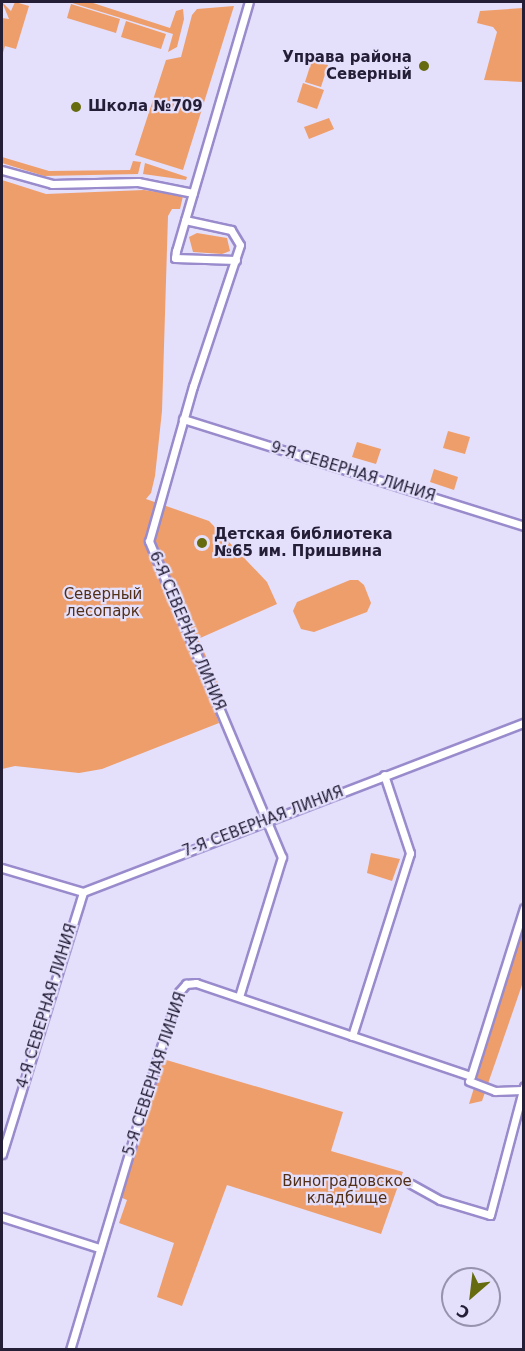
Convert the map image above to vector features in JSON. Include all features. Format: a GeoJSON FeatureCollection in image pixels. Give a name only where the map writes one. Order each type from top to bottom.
{"type":"FeatureCollection","features":[{"type":"Feature","properties":{"kind":"street"},"geometry":{"type":"LineString","coordinates":[[236,260],[176,258],[192,193],[249,2]]}},
{"type":"Feature","properties":{"kind":"street"},"geometry":{"type":"LineString","coordinates":[[2,170],[52,184],[138,182],[192,193]]}},
{"type":"Feature","properties":{"kind":"street","name":"6-Я СЕВЕРНАЯ ЛИНИЯ"},"geometry":{"type":"LineString","coordinates":[[185,220],[236,234],[240,245],[183,419],[149,541],[282,857],[239,998]]}},
{"type":"Feature","properties":{"kind":"street","name":"9-Я СЕВЕРНАЯ ЛИНИЯ"},"geometry":{"type":"LineString","coordinates":[[183,419],[524,526]]}},
{"type":"Feature","properties":{"kind":"street","name":"7-Я СЕВЕРНАЯ ЛИНИЯ"},"geometry":{"type":"LineString","coordinates":[[83,892],[524,723]]}},
{"type":"Feature","properties":{"kind":"street"},"geometry":{"type":"LineString","coordinates":[[352,1036],[410,853],[384,775]]}},
{"type":"Feature","properties":{"kind":"street"},"geometry":{"type":"LineString","coordinates":[[2,868],[83,892]]}},
{"type":"Feature","properties":{"kind":"street","name":"4-Я СЕВЕРНАЯ ЛИНИЯ"},"geometry":{"type":"LineString","coordinates":[[2,1154],[83,892]]}},
{"type":"Feature","properties":{"kind":"street"},"geometry":{"type":"LineString","coordinates":[[470,1078],[524,908]]}},
{"type":"Feature","properties":{"kind":"street","name":"5-Я СЕВЕРНАЯ ЛИНИЯ"},"geometry":{"type":"LineString","coordinates":[[70,1350],[99,1248],[179,992],[186,984],[196,983],[352,1036],[470,1078],[495,1091],[523,1088]]}},
{"type":"Feature","properties":{"kind":"street"},"geometry":{"type":"LineString","coordinates":[[411,1184],[440,1200],[490,1215],[523,1088]]}},
{"type":"Feature","properties":{"kind":"street"},"geometry":{"type":"LineString","coordinates":[[2,1217],[99,1248]]}},
{"type":"Feature","properties":{"kind":"green space"},"geometry":{"type":"Polygon","coordinates":[[[2,2],[11,11],[15,2],[29,6],[16,49],[5,46],[2,56],[2,18],[9,19],[2,2]]]}},
{"type":"Feature","properties":{"kind":"green space"},"geometry":{"type":"Polygon","coordinates":[[[69,2],[90,2],[170,28],[176,11],[183,9],[184,19],[177,47],[168,52],[173,34],[69,2]]]}},
{"type":"Feature","properties":{"kind":"green space"},"geometry":{"type":"Polygon","coordinates":[[[71,4],[120,19],[116,33],[67,18],[71,4]]]}},
{"type":"Feature","properties":{"kind":"green space"},"geometry":{"type":"Polygon","coordinates":[[[234,6],[183,170],[135,155],[166,60],[181,57],[192,15],[197,9],[234,6]]]}},
{"type":"Feature","properties":{"kind":"green space"},"geometry":{"type":"Polygon","coordinates":[[[523,8],[523,82],[484,80],[497,32],[493,27],[477,23],[480,11],[523,8]]]}},
{"type":"Feature","properties":{"kind":"green space"},"geometry":{"type":"Polygon","coordinates":[[[126,21],[166,34],[161,49],[121,37],[126,21]]]}},
{"type":"Feature","properties":{"kind":"green space"},"geometry":{"type":"Polygon","coordinates":[[[312,60],[328,65],[321,87],[305,82],[312,60]]]}},
{"type":"Feature","properties":{"kind":"green space"},"geometry":{"type":"Polygon","coordinates":[[[303,83],[324,90],[317,109],[297,102],[303,83]]]}},
{"type":"Feature","properties":{"kind":"green space"},"geometry":{"type":"Polygon","coordinates":[[[329,118],[334,129],[309,139],[304,127],[329,118]]]}},
{"type":"Feature","properties":{"kind":"green space"},"geometry":{"type":"Polygon","coordinates":[[[2,157],[49,171],[130,170],[133,161],[141,162],[138,174],[44,176],[2,163],[2,157]]]}},
{"type":"Feature","properties":{"kind":"green space"},"geometry":{"type":"Polygon","coordinates":[[[145,163],[187,177],[186,180],[143,174],[145,163]]]}},
{"type":"Feature","properties":{"kind":"green space","name":"Северный лесопарк"},"geometry":{"type":"Polygon","coordinates":[[[2,180],[46,194],[144,190],[183,196],[180,209],[172,209],[168,216],[162,411],[155,476],[151,493],[146,499],[209,521],[267,582],[277,604],[198,639],[224,695],[211,701],[219,723],[102,769],[79,773],[15,766],[2,769],[2,180]]]}},
{"type":"Feature","properties":{"kind":"green space"},"geometry":{"type":"Polygon","coordinates":[[[197,233],[227,238],[230,251],[222,254],[193,252],[189,237],[197,233]]]}},
{"type":"Feature","properties":{"kind":"green space"},"geometry":{"type":"Polygon","coordinates":[[[448,431],[470,437],[465,454],[443,448],[448,431]]]}},
{"type":"Feature","properties":{"kind":"green space"},"geometry":{"type":"Polygon","coordinates":[[[357,442],[381,449],[376,464],[352,457],[357,442]]]}},
{"type":"Feature","properties":{"kind":"green space"},"geometry":{"type":"Polygon","coordinates":[[[434,469],[458,477],[454,490],[430,482],[434,469]]]}},
{"type":"Feature","properties":{"kind":"green space"},"geometry":{"type":"Polygon","coordinates":[[[350,580],[358,580],[364,585],[371,603],[367,612],[314,632],[301,629],[293,611],[297,602],[350,580]]]}},
{"type":"Feature","properties":{"kind":"green space"},"geometry":{"type":"Polygon","coordinates":[[[371,853],[400,859],[392,881],[367,873],[371,853]]]}},
{"type":"Feature","properties":{"kind":"green space"},"geometry":{"type":"Polygon","coordinates":[[[523,930],[523,982],[482,1101],[469,1104],[523,930]]]}},
{"type":"Feature","properties":{"kind":"green space","name":"Виноградовское кладбище"},"geometry":{"type":"Polygon","coordinates":[[[163,1059],[343,1112],[331,1151],[403,1172],[381,1234],[227,1185],[182,1306],[157,1297],[174,1243],[119,1223],[127,1200],[120,1197],[163,1059]]]}},
{"type":"Feature","properties":{"kind":"place","name":"Управа района Северный"},"geometry":{"type":"Point","coordinates":[424,66]}},
{"type":"Feature","properties":{"kind":"place","name":"Школа №709"},"geometry":{"type":"Point","coordinates":[76,107]}},
{"type":"Feature","properties":{"kind":"place","name":"Детская библиотека №65 им. Пришвина"},"geometry":{"type":"Point","coordinates":[202,543]}}]}
